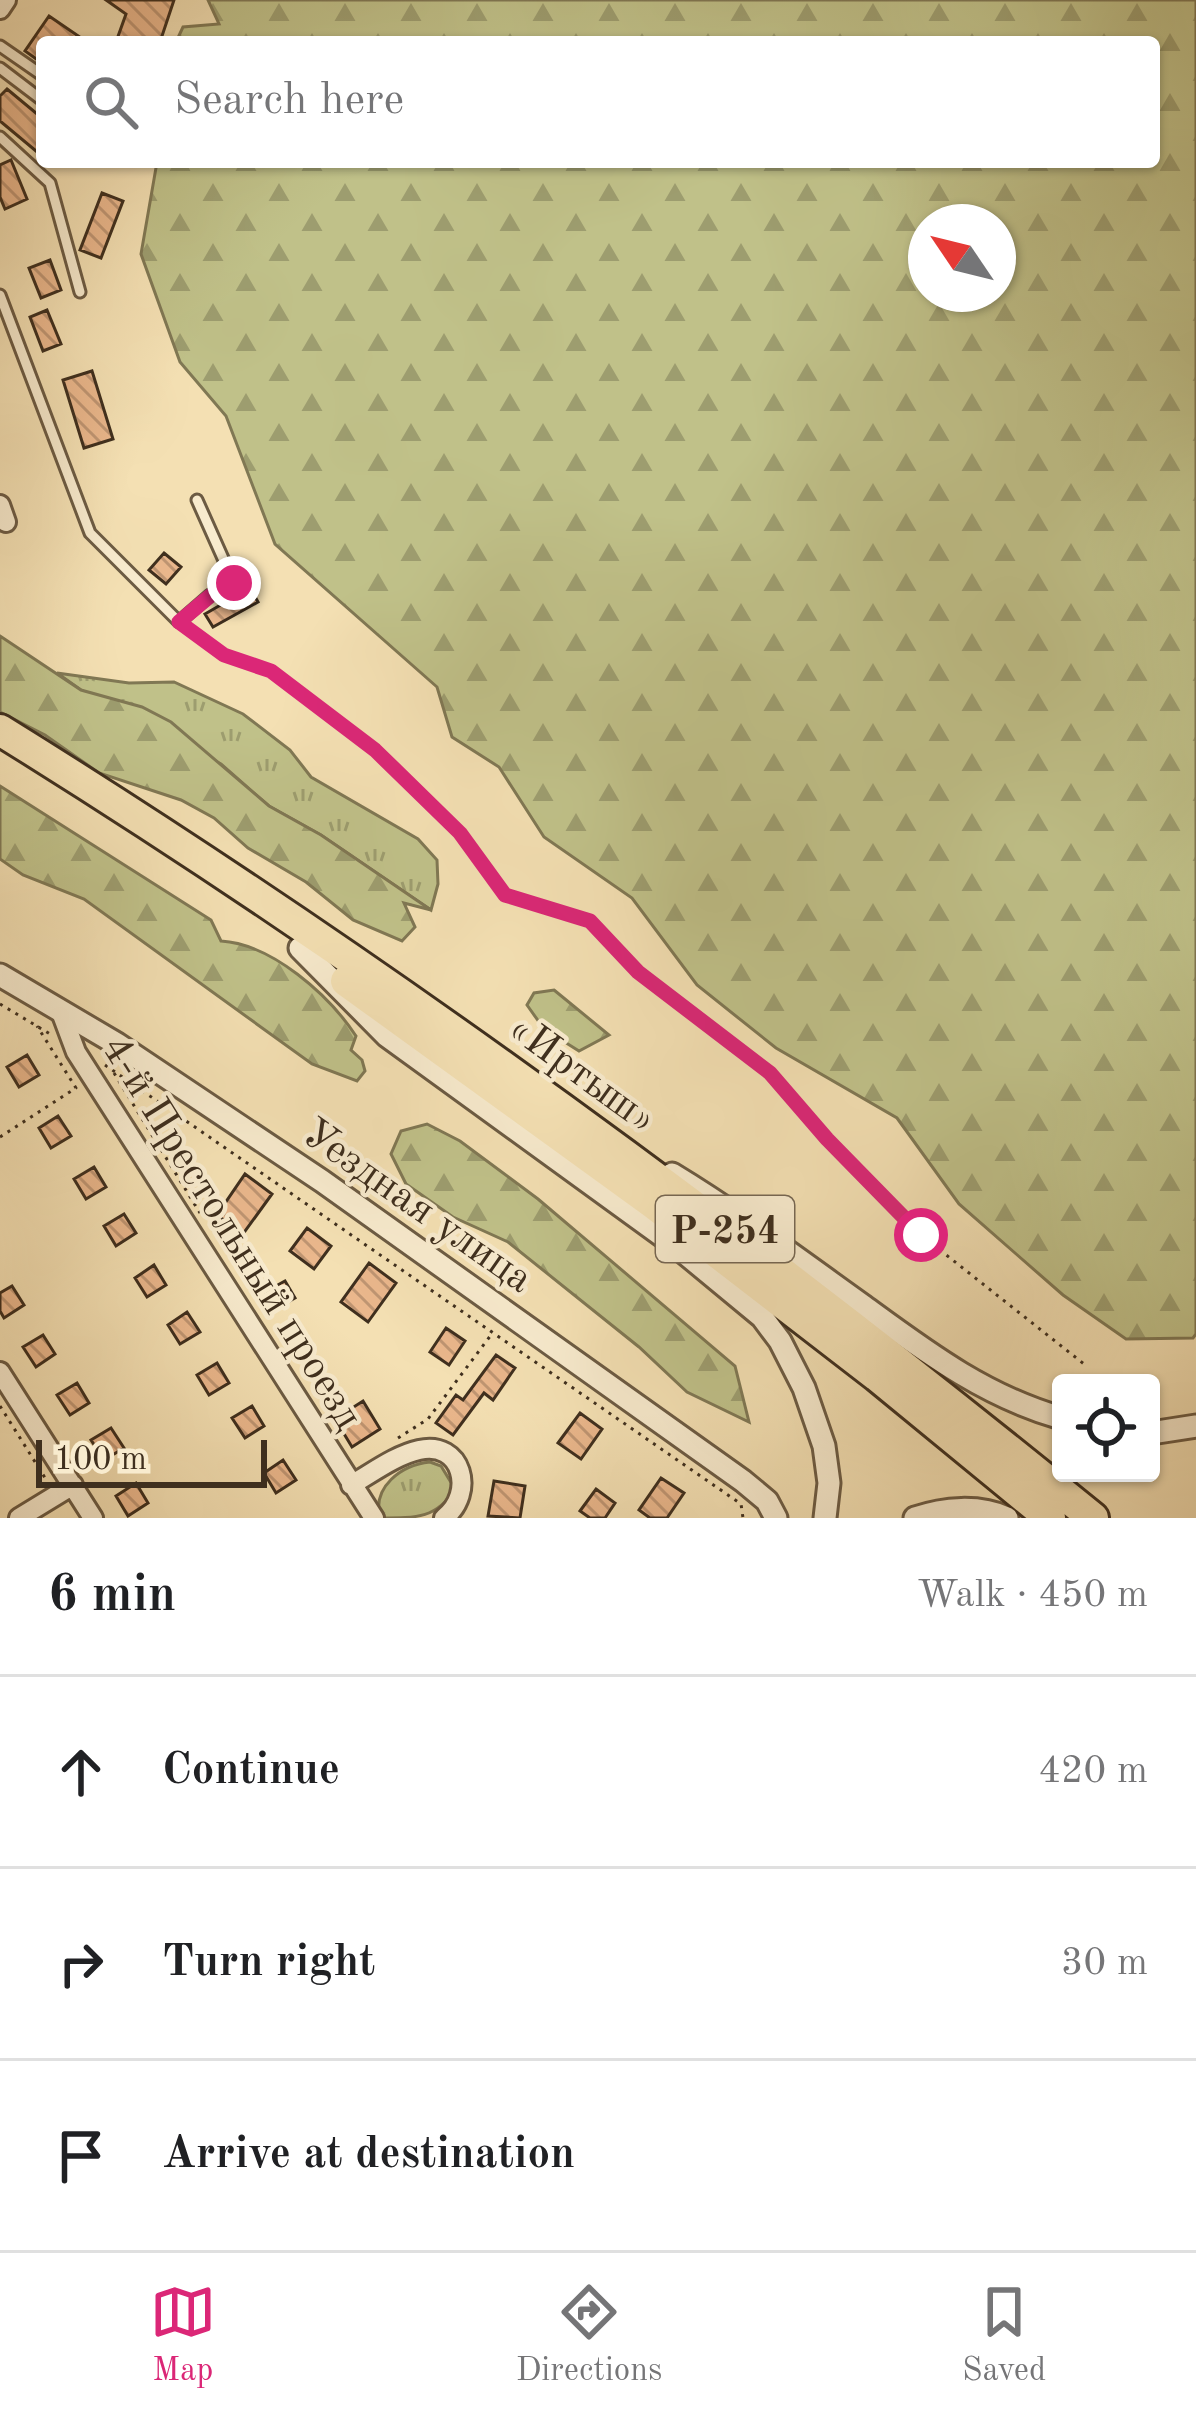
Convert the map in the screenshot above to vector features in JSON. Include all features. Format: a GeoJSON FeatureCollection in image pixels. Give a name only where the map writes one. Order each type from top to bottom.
{"type":"FeatureCollection","features":[{"type":"Feature","properties":{"kind":"highway","name":"«Иртыш»"},"geometry":{"type":"LineString","coordinates":[[0,730],[210,862],[606,1139],[899,1360],[1093,1518]]}},
{"type":"Feature","properties":{"kind":"highway","name":"«Иртыш»"},"geometry":{"type":"LineString","coordinates":[[0,754],[198,877],[654,1204],[877,1376],[1050,1518]]}},
{"type":"Feature","properties":{"kind":"street"},"geometry":{"type":"LineString","coordinates":[[0,9],[6,0]]}},
{"type":"Feature","properties":{"kind":"street"},"geometry":{"type":"LineString","coordinates":[[300,948],[387,1036],[675,1244],[763,1317],[804,1388],[824,1446],[829,1483],[825,1518]]}},
{"type":"Feature","properties":{"kind":"street","name":"Уездная улица"},"geometry":{"type":"LineString","coordinates":[[0,975],[117,1045],[322,1181],[743,1481],[767,1501],[776,1518]]}},
{"type":"Feature","properties":{"kind":"street","name":"4-й Престольный проезд"},"geometry":{"type":"LineString","coordinates":[[61,1012],[76,1052],[374,1518]]}},
{"type":"Feature","properties":{"kind":"street"},"geometry":{"type":"LineString","coordinates":[[606,1139],[717,1202],[951,1369],[1004,1400],[1052,1415]]}},
{"type":"Feature","properties":{"kind":"street"},"geometry":{"type":"LineString","coordinates":[[0,1372],[64,1490],[93,1518]]}},
{"type":"Feature","properties":{"kind":"street"},"geometry":{"type":"LineString","coordinates":[[1160,1432],[1196,1426]]}},
{"type":"Feature","properties":{"kind":"street","name":"4-й Престольный проезд"},"geometry":{"type":"LineString","coordinates":[[352,1485],[417,1450],[445,1453],[456,1463],[463,1490],[458,1504],[444,1518]]}},
{"type":"Feature","properties":{"kind":"street"},"geometry":{"type":"LineString","coordinates":[[19,1518],[64,1490]]}},
{"type":"Feature","properties":{"kind":"street"},"geometry":{"type":"LineString","coordinates":[[915,1518],[973,1509],[1007,1518]]}},
{"type":"Feature","properties":{"kind":"lane"},"geometry":{"type":"LineString","coordinates":[[0,46],[36,71]]}},
{"type":"Feature","properties":{"kind":"lane"},"geometry":{"type":"LineString","coordinates":[[0,68],[36,95]]}},
{"type":"Feature","properties":{"kind":"lane"},"geometry":{"type":"LineString","coordinates":[[0,137],[50,183],[80,292]]}},
{"type":"Feature","properties":{"kind":"lane"},"geometry":{"type":"LineString","coordinates":[[0,295],[90,533],[179,622],[234,583],[196,500]]}},
{"type":"Feature","properties":{"kind":"path"},"geometry":{"type":"LineString","coordinates":[[179,622],[224,655],[271,671],[375,750],[460,833],[505,895],[590,921],[638,972],[770,1073],[921,1235],[1084,1364]]}},
{"type":"Feature","properties":{"kind":"path"},"geometry":{"type":"LineString","coordinates":[[0,1004],[112,1069],[741,1504],[743,1518]]}},
{"type":"Feature","properties":{"kind":"path"},"geometry":{"type":"LineString","coordinates":[[0,1138],[76,1088],[36,1024]]}},
{"type":"Feature","properties":{"kind":"path"},"geometry":{"type":"LineString","coordinates":[[112,1069],[209,1227]]}},
{"type":"Feature","properties":{"kind":"path"},"geometry":{"type":"LineString","coordinates":[[392,1442],[428,1419],[492,1334]]}},
{"type":"Feature","properties":{"kind":"path"},"geometry":{"type":"LineString","coordinates":[[0,1406],[64,1490]]}},
{"type":"Feature","properties":{"kind":"green space"},"geometry":{"type":"Polygon","coordinates":[[[208,0],[1196,0],[1193,1338],[1126,1339],[1063,1295],[959,1204],[897,1118],[776,1048],[697,985],[632,898],[544,837],[499,767],[452,737],[437,687],[275,544],[226,416],[180,362],[141,254],[156,168],[1160,168],[1160,36],[179,36],[183,27],[219,24],[208,0]]]}},
{"type":"Feature","properties":{"kind":"green space"},"geometry":{"type":"Polygon","coordinates":[[[0,636],[81,690],[142,707],[171,722],[269,806],[321,835],[431,910],[404,903],[415,927],[402,941],[353,920],[306,882],[248,848],[214,818],[181,800],[99,773],[45,735],[0,712],[0,636]]]}},
{"type":"Feature","properties":{"kind":"green space"},"geometry":{"type":"Polygon","coordinates":[[[57,673],[129,683],[174,682],[243,714],[290,750],[311,777],[418,839],[437,860],[438,884],[431,910],[321,835],[269,806],[221,764],[57,673]]]}},
{"type":"Feature","properties":{"kind":"green space"},"geometry":{"type":"Polygon","coordinates":[[[0,786],[211,920],[221,941],[260,951],[298,974],[331,1004],[356,1036],[351,1050],[362,1060],[365,1071],[357,1081],[312,1064],[84,899],[23,875],[0,859],[0,786]]]}},
{"type":"Feature","properties":{"kind":"green space"},"geometry":{"type":"Polygon","coordinates":[[[554,990],[609,1035],[579,1051],[544,1029],[527,1005],[534,993],[554,990]]]}},
{"type":"Feature","properties":{"kind":"green space"},"geometry":{"type":"Polygon","coordinates":[[[427,1124],[460,1141],[538,1199],[735,1366],[749,1422],[687,1392],[639,1347],[508,1242],[453,1217],[406,1184],[391,1154],[401,1131],[427,1124]]]}},
{"type":"Feature","properties":{"kind":"green space"},"geometry":{"type":"Polygon","coordinates":[[[430,1462],[441,1466],[455,1489],[448,1499],[425,1514],[380,1518],[380,1497],[391,1480],[430,1462]]]}},
{"type":"Feature","properties":{"kind":"building"},"geometry":{"type":"Polygon","coordinates":[[[106,0],[174,0],[162,36],[118,36],[126,14],[106,0]]]}},
{"type":"Feature","properties":{"kind":"building"},"geometry":{"type":"Polygon","coordinates":[[[49,16],[78,36],[36,36],[36,59],[25,51],[49,16]]]}},
{"type":"Feature","properties":{"kind":"building"},"geometry":{"type":"Polygon","coordinates":[[[7,89],[36,113],[36,151],[0,121],[0,96],[7,89]]]}},
{"type":"Feature","properties":{"kind":"building"},"geometry":{"type":"Polygon","coordinates":[[[11,160],[27,199],[5,209],[0,197],[0,165],[11,160]]]}},
{"type":"Feature","properties":{"kind":"building"},"geometry":{"type":"Polygon","coordinates":[[[102,193],[123,201],[101,258],[80,250],[102,193]]]}},
{"type":"Feature","properties":{"kind":"building"},"geometry":{"type":"Polygon","coordinates":[[[50,260],[61,290],[41,298],[29,268],[50,260]]]}},
{"type":"Feature","properties":{"kind":"building"},"geometry":{"type":"Polygon","coordinates":[[[47,310],[61,344],[43,351],[30,317],[47,310]]]}},
{"type":"Feature","properties":{"kind":"building"},"geometry":{"type":"Polygon","coordinates":[[[92,371],[113,439],[84,448],[63,380],[92,371]]]}},
{"type":"Feature","properties":{"kind":"building"},"geometry":{"type":"Polygon","coordinates":[[[164,553],[181,567],[166,584],[149,570],[164,553]]]}},
{"type":"Feature","properties":{"kind":"building"},"geometry":{"type":"Polygon","coordinates":[[[250,588],[258,602],[213,627],[205,614],[250,588]]]}},
{"type":"Feature","properties":{"kind":"building"},"geometry":{"type":"Polygon","coordinates":[[[27,1055],[39,1075],[19,1087],[7,1067],[27,1055]]]}},
{"type":"Feature","properties":{"kind":"building"},"geometry":{"type":"Polygon","coordinates":[[[58,1116],[71,1136],[51,1148],[39,1128],[58,1116]]]}},
{"type":"Feature","properties":{"kind":"building"},"geometry":{"type":"Polygon","coordinates":[[[94,1167],[106,1187],[86,1199],[74,1179],[94,1167]]]}},
{"type":"Feature","properties":{"kind":"building"},"geometry":{"type":"Polygon","coordinates":[[[245,1174],[272,1194],[243,1234],[217,1215],[245,1174]]]}},
{"type":"Feature","properties":{"kind":"building"},"geometry":{"type":"Polygon","coordinates":[[[124,1214],[136,1233],[116,1246],[104,1226],[124,1214]]]}},
{"type":"Feature","properties":{"kind":"building"},"geometry":{"type":"Polygon","coordinates":[[[307,1228],[331,1246],[314,1269],[290,1251],[307,1228]]]}},
{"type":"Feature","properties":{"kind":"building"},"geometry":{"type":"Polygon","coordinates":[[[369,1263],[396,1283],[368,1322],[341,1302],[369,1263]]]}},
{"type":"Feature","properties":{"kind":"building"},"geometry":{"type":"Polygon","coordinates":[[[154,1265],[166,1285],[147,1297],[135,1278],[154,1265]]]}},
{"type":"Feature","properties":{"kind":"building"},"geometry":{"type":"Polygon","coordinates":[[[285,1281],[295,1298],[274,1310],[265,1292],[285,1281]]]}},
{"type":"Feature","properties":{"kind":"building"},"geometry":{"type":"Polygon","coordinates":[[[12,1286],[24,1305],[4,1318],[0,1293],[12,1286]]]}},
{"type":"Feature","properties":{"kind":"building"},"geometry":{"type":"Polygon","coordinates":[[[187,1312],[200,1332],[180,1344],[168,1325],[187,1312]]]}},
{"type":"Feature","properties":{"kind":"building"},"geometry":{"type":"Polygon","coordinates":[[[446,1328],[465,1341],[449,1365],[430,1352],[446,1328]]]}},
{"type":"Feature","properties":{"kind":"building"},"geometry":{"type":"Polygon","coordinates":[[[43,1335],[55,1354],[36,1367],[23,1347],[43,1335]]]}},
{"type":"Feature","properties":{"kind":"building"},"geometry":{"type":"Polygon","coordinates":[[[496,1355],[515,1368],[493,1400],[484,1393],[453,1435],[436,1423],[456,1395],[463,1400],[496,1355]]]}},
{"type":"Feature","properties":{"kind":"building"},"geometry":{"type":"Polygon","coordinates":[[[217,1363],[229,1383],[209,1395],[197,1375],[217,1363]]]}},
{"type":"Feature","properties":{"kind":"building"},"geometry":{"type":"Polygon","coordinates":[[[77,1383],[89,1403],[70,1415],[57,1395],[77,1383]]]}},
{"type":"Feature","properties":{"kind":"building"},"geometry":{"type":"Polygon","coordinates":[[[363,1401],[380,1429],[352,1447],[335,1419],[363,1401]]]}},
{"type":"Feature","properties":{"kind":"building"},"geometry":{"type":"Polygon","coordinates":[[[252,1406],[264,1426],[245,1438],[232,1418],[252,1406]]]}},
{"type":"Feature","properties":{"kind":"building"},"geometry":{"type":"Polygon","coordinates":[[[580,1413],[602,1429],[581,1459],[558,1443],[580,1413]]]}},
{"type":"Feature","properties":{"kind":"building"},"geometry":{"type":"Polygon","coordinates":[[[111,1428],[124,1448],[104,1460],[91,1440],[111,1428]]]}},
{"type":"Feature","properties":{"kind":"building"},"geometry":{"type":"Polygon","coordinates":[[[283,1460],[296,1480],[276,1493],[264,1473],[283,1460]]]}},
{"type":"Feature","properties":{"kind":"building"},"geometry":{"type":"Polygon","coordinates":[[[661,1478],[684,1493],[667,1518],[650,1518],[639,1510],[661,1478]]]}},
{"type":"Feature","properties":{"kind":"building"},"geometry":{"type":"Polygon","coordinates":[[[494,1481],[525,1486],[520,1518],[488,1516],[494,1481]]]}},
{"type":"Feature","properties":{"kind":"building"},"geometry":{"type":"Polygon","coordinates":[[[136,1483],[148,1503],[128,1516],[116,1496],[136,1483]]]}},
{"type":"Feature","properties":{"kind":"building"},"geometry":{"type":"Polygon","coordinates":[[[596,1489],[615,1503],[605,1518],[590,1518],[580,1511],[596,1489]]]}},
{"type":"Feature","properties":{"kind":"route"},"geometry":{"type":"LineString","coordinates":[[234,583],[179,622],[224,655],[271,671],[375,750],[460,833],[505,895],[590,921],[638,972],[770,1073],[921,1235]]}}]}
